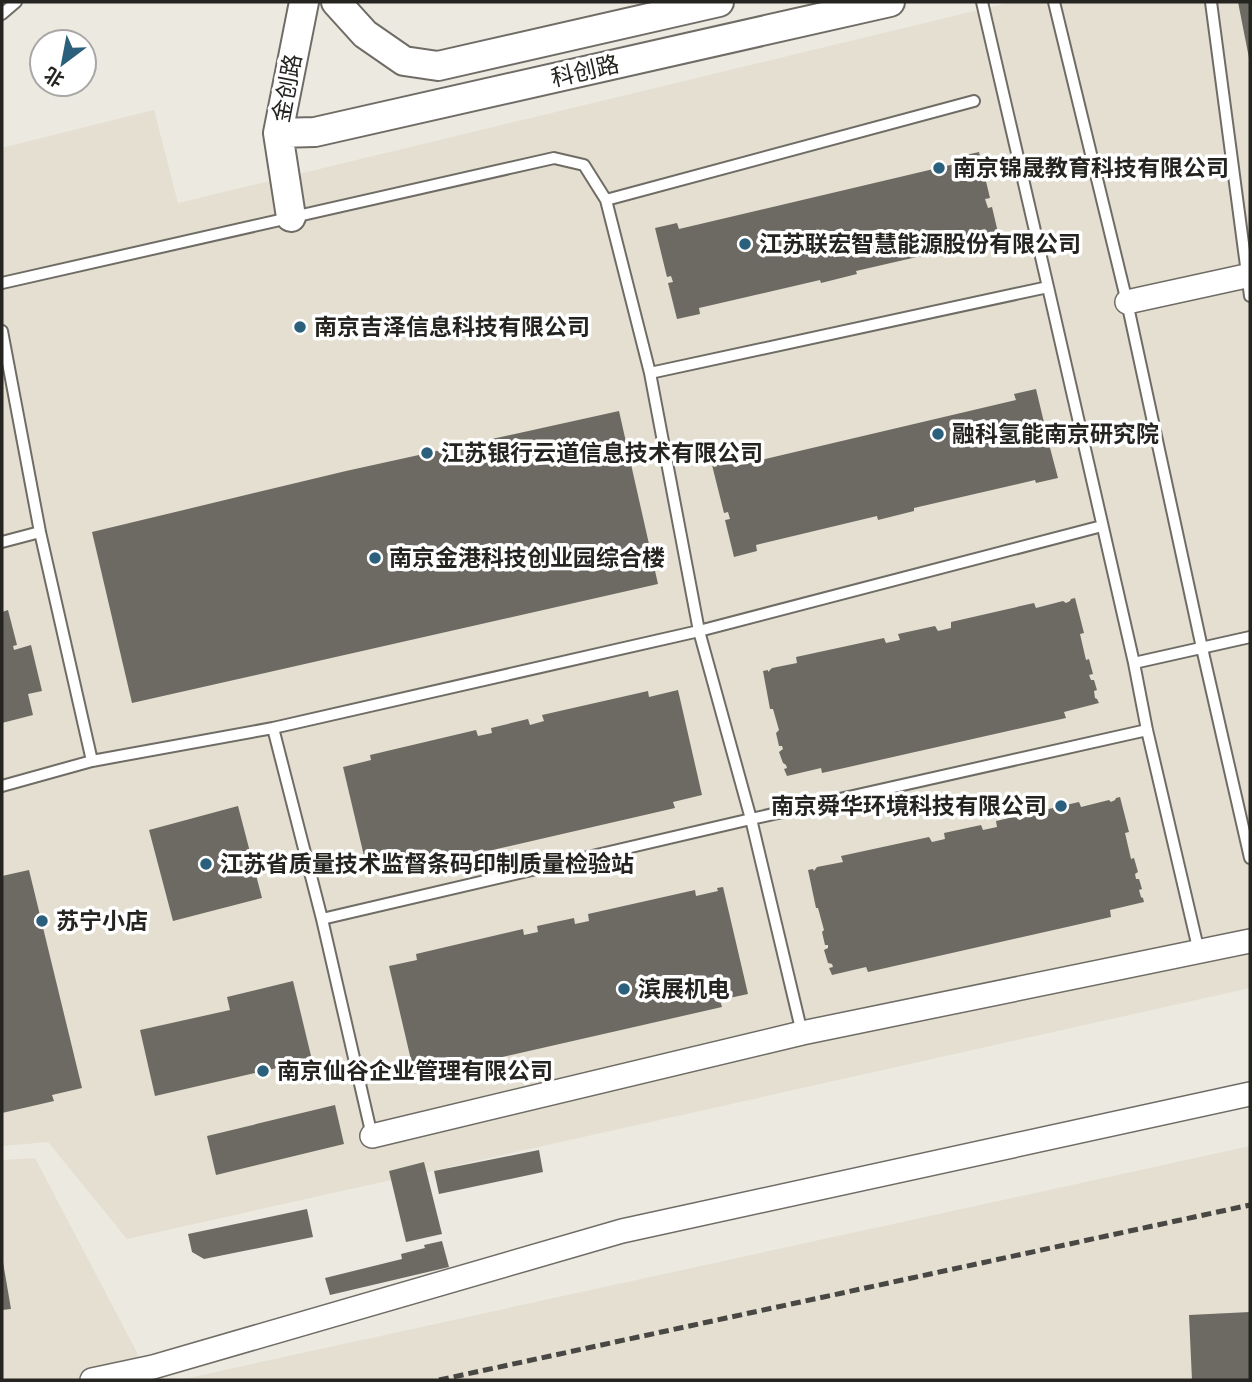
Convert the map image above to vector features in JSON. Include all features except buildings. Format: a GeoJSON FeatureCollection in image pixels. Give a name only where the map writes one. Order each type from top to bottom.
{"type":"FeatureCollection","features":[{"type":"Feature","properties":{"kind":"street","name":"金创路"},"geometry":{"type":"LineString","coordinates":[[291,217],[278,133],[304,2]]}},
{"type":"Feature","properties":{"kind":"street","name":"科创路"},"geometry":{"type":"LineString","coordinates":[[336,2],[365,34],[404,61],[438,66],[719,2]]}},
{"type":"Feature","properties":{"kind":"street","name":"科创路"},"geometry":{"type":"LineString","coordinates":[[278,133],[315,132],[890,2]]}},
{"type":"Feature","properties":{"kind":"street"},"geometry":{"type":"LineString","coordinates":[[1127,302],[1248,286]]}},
{"type":"Feature","properties":{"kind":"street"},"geometry":{"type":"LineString","coordinates":[[372,1136],[802,1032],[1250,941]]}},
{"type":"Feature","properties":{"kind":"street"},"geometry":{"type":"LineString","coordinates":[[92,1380],[153,1367],[622,1231],[1250,1094]]}},
{"type":"Feature","properties":{"kind":"lane"},"geometry":{"type":"LineString","coordinates":[[2,14],[16,2]]}},
{"type":"Feature","properties":{"kind":"lane"},"geometry":{"type":"LineString","coordinates":[[982,2],[1199,952]]}},
{"type":"Feature","properties":{"kind":"lane"},"geometry":{"type":"LineString","coordinates":[[1054,2],[1127,302],[1250,858]]}},
{"type":"Feature","properties":{"kind":"lane"},"geometry":{"type":"LineString","coordinates":[[1210,2],[1248,286]]}},
{"type":"Feature","properties":{"kind":"lane"},"geometry":{"type":"LineString","coordinates":[[606,200],[974,101]]}},
{"type":"Feature","properties":{"kind":"lane"},"geometry":{"type":"LineString","coordinates":[[2,283],[554,158],[584,165],[606,200],[650,373],[699,631],[751,819],[802,1032]]}},
{"type":"Feature","properties":{"kind":"lane"},"geometry":{"type":"LineString","coordinates":[[650,373],[1048,287]]}},
{"type":"Feature","properties":{"kind":"lane"},"geometry":{"type":"LineString","coordinates":[[2,331],[40,532],[92,761]]}},
{"type":"Feature","properties":{"kind":"lane"},"geometry":{"type":"LineString","coordinates":[[2,786],[92,761],[273,728],[699,631],[1102,526]]}},
{"type":"Feature","properties":{"kind":"lane"},"geometry":{"type":"LineString","coordinates":[[2,542],[40,532]]}},
{"type":"Feature","properties":{"kind":"lane"},"geometry":{"type":"LineString","coordinates":[[1134,663],[1250,637]]}},
{"type":"Feature","properties":{"kind":"lane"},"geometry":{"type":"LineString","coordinates":[[273,728],[322,919],[372,1136]]}},
{"type":"Feature","properties":{"kind":"lane"},"geometry":{"type":"LineString","coordinates":[[322,919],[1147,730]]}},
{"type":"Feature","properties":{"kind":"shaded area"},"geometry":{"type":"Polygon","coordinates":[[[1012,2],[1250,2],[1250,988],[127,1239],[48,1142],[2,1146],[2,148],[154,110],[178,203],[1012,2]]]}},
{"type":"Feature","properties":{"kind":"shaded area"},"geometry":{"type":"Polygon","coordinates":[[[1250,1146],[1250,1380],[179,1380],[1250,1146]]]}},
{"type":"Feature","properties":{"kind":"shaded area"},"geometry":{"type":"Polygon","coordinates":[[[35,1158],[144,1366],[75,1380],[2,1380],[2,1160],[35,1158]]]}},
{"type":"Feature","properties":{"kind":"railway"},"geometry":{"type":"LineString","coordinates":[[439,1380],[1250,1205]]}},
{"type":"Feature","properties":{"kind":"place","name":"南京锦晟教育科技有限公司"},"geometry":{"type":"Point","coordinates":[939,168]}},
{"type":"Feature","properties":{"kind":"place","name":"江苏联宏智慧能源股份有限公司"},"geometry":{"type":"Point","coordinates":[745,244]}},
{"type":"Feature","properties":{"kind":"place","name":"南京吉泽信息科技有限公司"},"geometry":{"type":"Point","coordinates":[300,327]}},
{"type":"Feature","properties":{"kind":"place","name":"融科氢能南京研究院"},"geometry":{"type":"Point","coordinates":[938,434]}},
{"type":"Feature","properties":{"kind":"place","name":"江苏银行云道信息技术有限公司"},"geometry":{"type":"Point","coordinates":[427,453]}},
{"type":"Feature","properties":{"kind":"place","name":"南京金港科技创业园综合楼"},"geometry":{"type":"Point","coordinates":[375,558]}},
{"type":"Feature","properties":{"kind":"place","name":"南京舜华环境科技有限公司"},"geometry":{"type":"Point","coordinates":[1061,806]}},
{"type":"Feature","properties":{"kind":"place","name":"江苏省质量技术监督条码印制质量检验站"},"geometry":{"type":"Point","coordinates":[206,864]}},
{"type":"Feature","properties":{"kind":"place","name":"苏宁小店"},"geometry":{"type":"Point","coordinates":[42,921]}},
{"type":"Feature","properties":{"kind":"place","name":"滨展机电"},"geometry":{"type":"Point","coordinates":[624,989]}},
{"type":"Feature","properties":{"kind":"place","name":"南京仙谷企业管理有限公司"},"geometry":{"type":"Point","coordinates":[263,1071]}}]}
